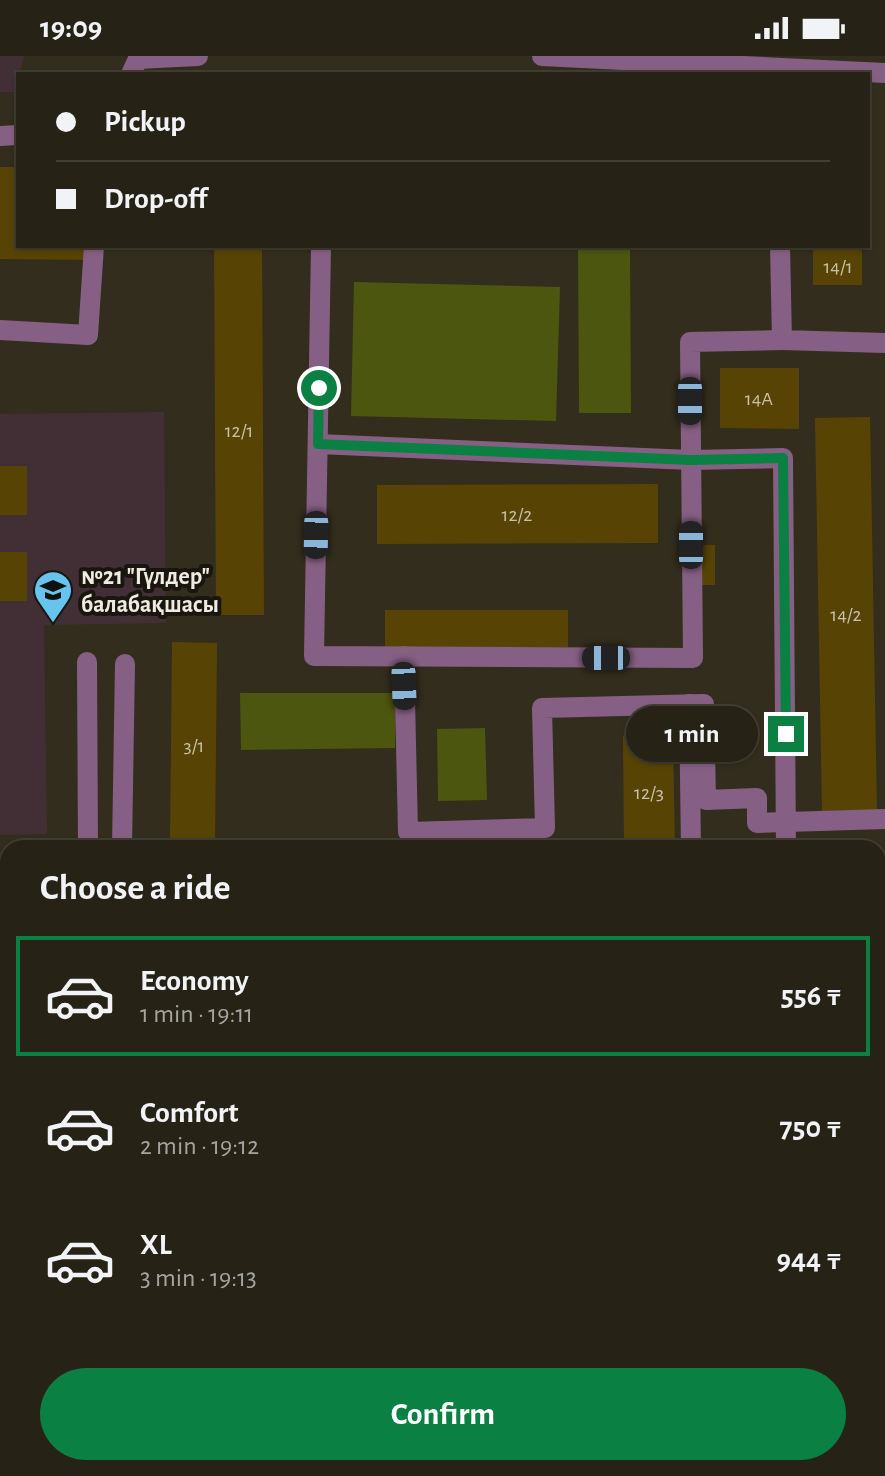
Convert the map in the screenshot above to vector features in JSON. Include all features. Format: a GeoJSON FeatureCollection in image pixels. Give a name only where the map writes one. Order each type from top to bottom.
{"type":"FeatureCollection","features":[{"type":"Feature","properties":{"kind":"street"},"geometry":{"type":"LineString","coordinates":[[132,72],[138,59],[198,56]]}},
{"type":"Feature","properties":{"kind":"street"},"geometry":{"type":"LineString","coordinates":[[542,56],[865,72]]}},
{"type":"Feature","properties":{"kind":"street"},"geometry":{"type":"LineString","coordinates":[[0,330],[88,335],[94,248]]}},
{"type":"Feature","properties":{"kind":"street"},"geometry":{"type":"LineString","coordinates":[[321,248],[314,656],[693,658],[690,342],[782,340],[885,343]]}},
{"type":"Feature","properties":{"kind":"street"},"geometry":{"type":"LineString","coordinates":[[780,248],[782,340]]}},
{"type":"Feature","properties":{"kind":"street"},"geometry":{"type":"LineString","coordinates":[[318,444],[691,460],[783,458],[786,840]]}},
{"type":"Feature","properties":{"kind":"street"},"geometry":{"type":"LineString","coordinates":[[404,656],[408,832],[545,838],[542,708],[704,704],[706,800],[757,798],[757,823],[885,819]]}},
{"type":"Feature","properties":{"kind":"street"},"geometry":{"type":"LineString","coordinates":[[87,662],[88,840]]}},
{"type":"Feature","properties":{"kind":"street"},"geometry":{"type":"LineString","coordinates":[[122,840],[125,664]]}},
{"type":"Feature","properties":{"kind":"street"},"geometry":{"type":"LineString","coordinates":[[689,704],[691,840]]}},
{"type":"Feature","properties":{"kind":"shaded area"},"geometry":{"type":"Polygon","coordinates":[[[0,56],[24,56],[20,72],[16,72],[15,92],[0,92],[0,56]]]}},
{"type":"Feature","properties":{"kind":"shaded area","name":"№21 \"Гүлдер\" балабақшасы"},"geometry":{"type":"Polygon","coordinates":[[[164,412],[166,623],[44,625],[47,834],[0,835],[0,414],[164,412]]]}},
{"type":"Feature","properties":{"kind":"green space"},"geometry":{"type":"Polygon","coordinates":[[[578,248],[630,248],[631,413],[579,413],[578,248]]]}},
{"type":"Feature","properties":{"kind":"green space"},"geometry":{"type":"Polygon","coordinates":[[[354,282],[560,287],[556,421],[351,416],[354,282]]]}},
{"type":"Feature","properties":{"kind":"green space"},"geometry":{"type":"Polygon","coordinates":[[[240,693],[396,693],[395,748],[241,750],[240,693]]]}},
{"type":"Feature","properties":{"kind":"green space"},"geometry":{"type":"Polygon","coordinates":[[[485,728],[487,800],[438,801],[437,729],[485,728]]]}},
{"type":"Feature","properties":{"kind":"building"},"geometry":{"type":"Polygon","coordinates":[[[0,167],[16,167],[16,248],[89,248],[89,260],[0,259],[0,167]]]}},
{"type":"Feature","properties":{"kind":"building"},"geometry":{"type":"Polygon","coordinates":[[[214,248],[262,248],[264,615],[216,615],[214,248]]]}},
{"type":"Feature","properties":{"kind":"building"},"geometry":{"type":"Polygon","coordinates":[[[813,248],[862,248],[862,285],[813,285],[813,248]]]}},
{"type":"Feature","properties":{"kind":"building"},"geometry":{"type":"Polygon","coordinates":[[[720,368],[799,368],[799,429],[720,428],[720,368]]]}},
{"type":"Feature","properties":{"kind":"building"},"geometry":{"type":"Polygon","coordinates":[[[870,417],[877,810],[822,811],[815,418],[870,417]]]}},
{"type":"Feature","properties":{"kind":"building"},"geometry":{"type":"Polygon","coordinates":[[[0,466],[27,466],[27,515],[0,515],[0,466]]]}},
{"type":"Feature","properties":{"kind":"building"},"geometry":{"type":"Polygon","coordinates":[[[658,484],[658,543],[377,544],[377,485],[658,484]]]}},
{"type":"Feature","properties":{"kind":"building"},"geometry":{"type":"Polygon","coordinates":[[[700,545],[715,545],[715,585],[701,585],[700,545]]]}},
{"type":"Feature","properties":{"kind":"building"},"geometry":{"type":"Polygon","coordinates":[[[0,552],[27,552],[27,601],[0,601],[0,552]]]}},
{"type":"Feature","properties":{"kind":"building"},"geometry":{"type":"Polygon","coordinates":[[[385,610],[568,610],[568,647],[385,647],[385,610]]]}},
{"type":"Feature","properties":{"kind":"building"},"geometry":{"type":"Polygon","coordinates":[[[172,642],[217,643],[215,840],[170,840],[172,642]]]}},
{"type":"Feature","properties":{"kind":"building"},"geometry":{"type":"Polygon","coordinates":[[[673,735],[675,840],[624,840],[623,736],[673,735]]]}},
{"type":"Feature","properties":{"kind":"place","name":"№21 \"Гүлдер\" балабақшасы"},"geometry":{"type":"Point","coordinates":[53,624]}},
{"type":"Feature","properties":{"kind":"route"},"geometry":{"type":"LineString","coordinates":[[319,388],[318,444],[691,460],[783,458],[786,734]]}}]}
